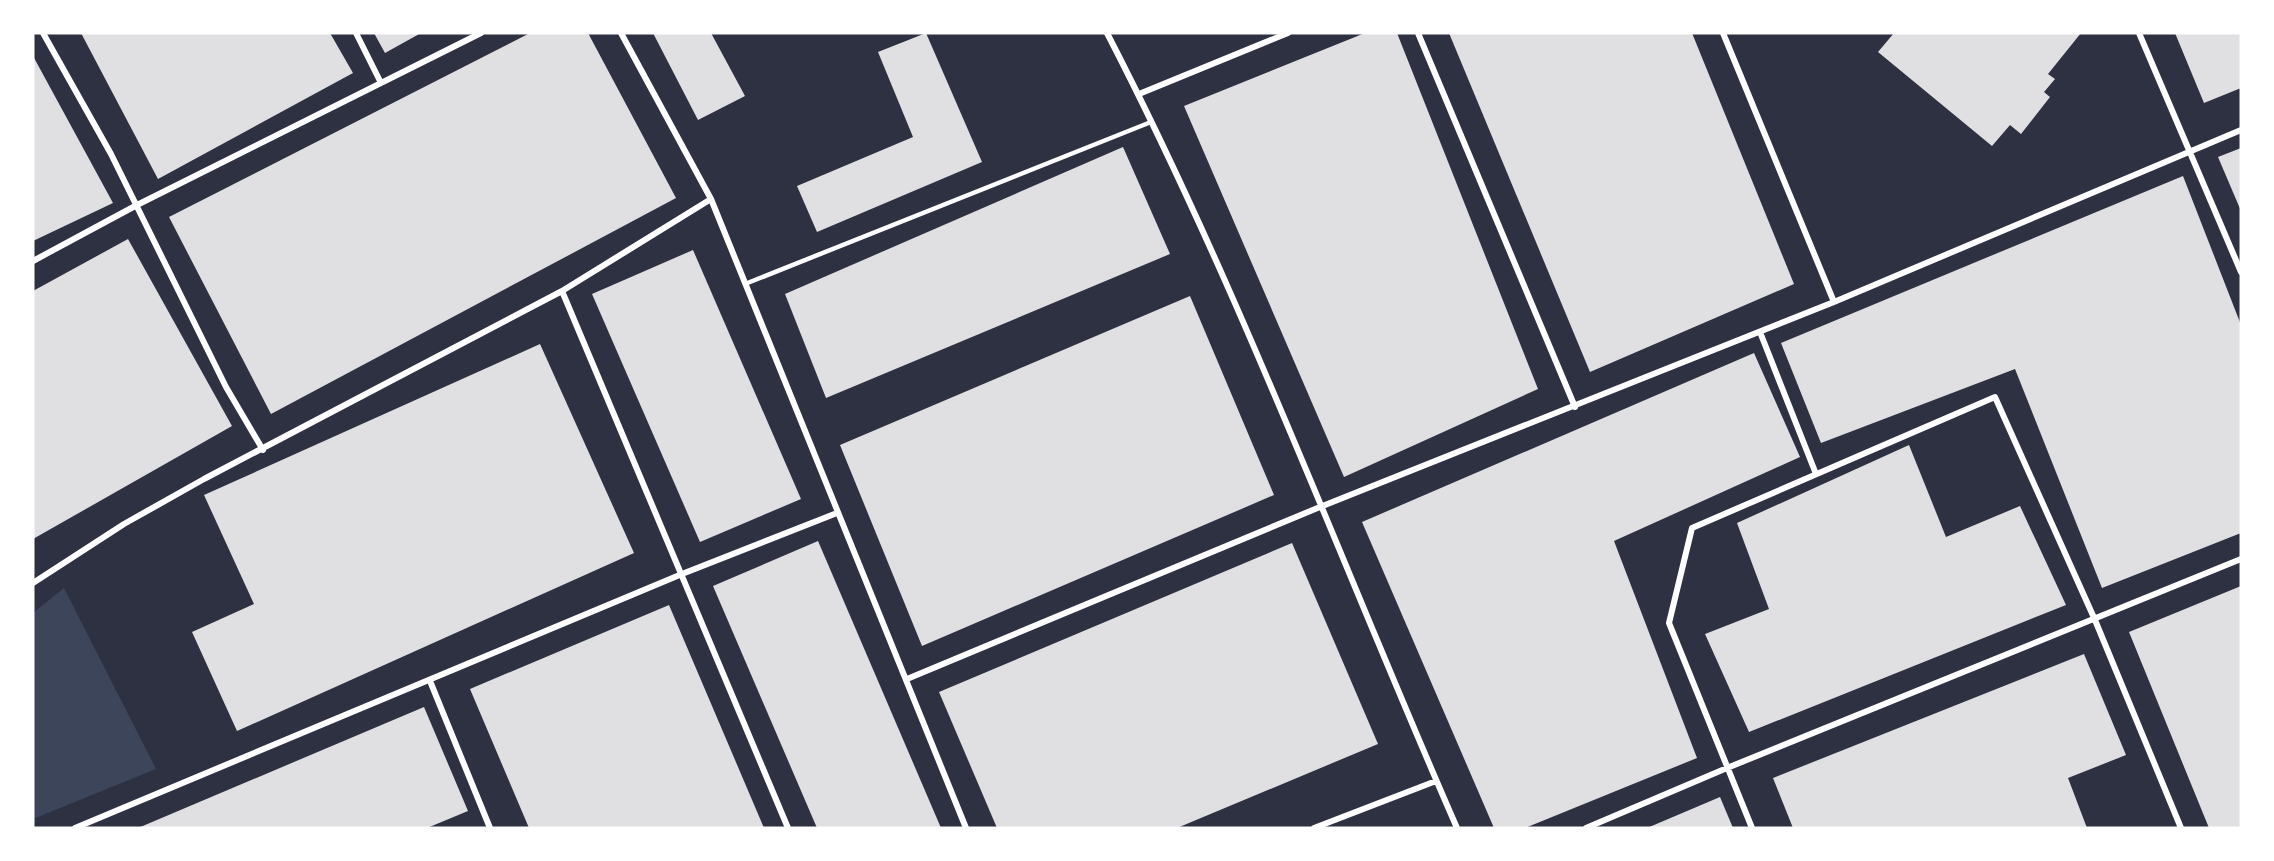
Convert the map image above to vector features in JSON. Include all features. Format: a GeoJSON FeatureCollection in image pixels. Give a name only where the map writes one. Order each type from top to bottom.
{"type":"FeatureCollection","features":[{"type":"Feature","properties":{"kind":"street"},"geometry":{"type":"LineString","coordinates":[[43,33],[111,154],[226,387],[263,450]]}},
{"type":"Feature","properties":{"kind":"street"},"geometry":{"type":"LineString","coordinates":[[356,33],[381,83]]}},
{"type":"Feature","properties":{"kind":"street"},"geometry":{"type":"LineString","coordinates":[[33,261],[136,205],[481,33]]}},
{"type":"Feature","properties":{"kind":"street"},"geometry":{"type":"LineString","coordinates":[[621,33],[711,200],[966,828]]}},
{"type":"Feature","properties":{"kind":"street"},"geometry":{"type":"LineString","coordinates":[[1107,33],[1139,94],[1320,507],[1457,828]]}},
{"type":"Feature","properties":{"kind":"street"},"geometry":{"type":"LineString","coordinates":[[1139,94],[1288,33]]}},
{"type":"Feature","properties":{"kind":"street"},"geometry":{"type":"LineString","coordinates":[[1418,33],[1575,407]]}},
{"type":"Feature","properties":{"kind":"street"},"geometry":{"type":"LineString","coordinates":[[1723,33],[1833,302]]}},
{"type":"Feature","properties":{"kind":"street"},"geometry":{"type":"LineString","coordinates":[[2139,33],[2241,272]]}},
{"type":"Feature","properties":{"kind":"street"},"geometry":{"type":"LineString","coordinates":[[907,679],[1320,507],[1833,302],[2241,130]]}},
{"type":"Feature","properties":{"kind":"street"},"geometry":{"type":"LineString","coordinates":[[33,583],[124,524],[204,479],[562,291],[711,200]]}},
{"type":"Feature","properties":{"kind":"street"},"geometry":{"type":"LineString","coordinates":[[562,291],[615,422],[682,574],[788,828]]}},
{"type":"Feature","properties":{"kind":"street"},"geometry":{"type":"LineString","coordinates":[[1760,332],[1816,474]]}},
{"type":"Feature","properties":{"kind":"street"},"geometry":{"type":"LineString","coordinates":[[1752,828],[1669,623],[1692,528],[1995,396],[2095,620],[2181,828]]}},
{"type":"Feature","properties":{"kind":"street"},"geometry":{"type":"LineString","coordinates":[[76,828],[682,574],[837,513]]}},
{"type":"Feature","properties":{"kind":"street"},"geometry":{"type":"LineString","coordinates":[[1586,828],[1727,768],[2241,559]]}},
{"type":"Feature","properties":{"kind":"street"},"geometry":{"type":"LineString","coordinates":[[430,681],[490,828]]}},
{"type":"Feature","properties":{"kind":"street"},"geometry":{"type":"LineString","coordinates":[[1314,828],[1436,781]]}},
{"type":"Feature","properties":{"kind":"lane"},"geometry":{"type":"LineString","coordinates":[[745,284],[1151,122]]}},
{"type":"Feature","properties":{"kind":"shaded area"},"geometry":{"type":"Polygon","coordinates":[[[64,588],[156,769],[33,819],[33,613],[64,588]]]}},
{"type":"Feature","properties":{"kind":"building"},"geometry":{"type":"Polygon","coordinates":[[[81,33],[330,33],[353,73],[158,179],[81,33]]]}},
{"type":"Feature","properties":{"kind":"building"},"geometry":{"type":"Polygon","coordinates":[[[374,33],[421,33],[385,53],[374,33]]]}},
{"type":"Feature","properties":{"kind":"building"},"geometry":{"type":"Polygon","coordinates":[[[530,33],[588,33],[676,198],[271,414],[169,217],[530,33]]]}},
{"type":"Feature","properties":{"kind":"building"},"geometry":{"type":"Polygon","coordinates":[[[653,33],[711,33],[745,96],[698,120],[653,33]]]}},
{"type":"Feature","properties":{"kind":"building"},"geometry":{"type":"Polygon","coordinates":[[[926,33],[982,162],[817,232],[797,186],[913,137],[878,52],[926,33]]]}},
{"type":"Feature","properties":{"kind":"building"},"geometry":{"type":"Polygon","coordinates":[[[1365,33],[1397,33],[1538,389],[1344,477],[1184,106],[1365,33]]]}},
{"type":"Feature","properties":{"kind":"building"},"geometry":{"type":"Polygon","coordinates":[[[1449,33],[1692,33],[1794,284],[1590,372],[1449,33]]]}},
{"type":"Feature","properties":{"kind":"building"},"geometry":{"type":"Polygon","coordinates":[[[1894,33],[2081,33],[2048,74],[2055,79],[2044,92],[2050,97],[2021,134],[2010,125],[1992,146],[1878,52],[1894,33]]]}},
{"type":"Feature","properties":{"kind":"building"},"geometry":{"type":"Polygon","coordinates":[[[2175,33],[2241,33],[2241,88],[2204,103],[2175,33]]]}},
{"type":"Feature","properties":{"kind":"building"},"geometry":{"type":"Polygon","coordinates":[[[33,56],[113,203],[33,241],[33,56]]]}},
{"type":"Feature","properties":{"kind":"building"},"geometry":{"type":"Polygon","coordinates":[[[1123,147],[1170,254],[826,398],[785,294],[1123,147]]]}},
{"type":"Feature","properties":{"kind":"building"},"geometry":{"type":"Polygon","coordinates":[[[2241,148],[2241,211],[2218,157],[2241,148]]]}},
{"type":"Feature","properties":{"kind":"building"},"geometry":{"type":"Polygon","coordinates":[[[2183,176],[2241,325],[2241,533],[2102,588],[2015,369],[1821,443],[1781,343],[2183,176]]]}},
{"type":"Feature","properties":{"kind":"building"},"geometry":{"type":"Polygon","coordinates":[[[128,239],[232,426],[33,539],[33,291],[128,239]]]}},
{"type":"Feature","properties":{"kind":"building"},"geometry":{"type":"Polygon","coordinates":[[[693,250],[801,499],[700,542],[592,294],[693,250]]]}},
{"type":"Feature","properties":{"kind":"building"},"geometry":{"type":"Polygon","coordinates":[[[1190,296],[1274,495],[922,646],[840,445],[1190,296]]]}},
{"type":"Feature","properties":{"kind":"building"},"geometry":{"type":"Polygon","coordinates":[[[540,344],[634,553],[237,731],[192,632],[254,604],[204,495],[540,344]]]}},
{"type":"Feature","properties":{"kind":"building"},"geometry":{"type":"Polygon","coordinates":[[[1754,353],[1800,457],[1614,541],[1697,758],[1525,828],[1494,828],[1362,522],[1754,353]]]}},
{"type":"Feature","properties":{"kind":"building"},"geometry":{"type":"Polygon","coordinates":[[[1909,445],[1946,537],[2020,506],[2066,605],[1749,732],[1705,634],[1769,609],[1737,523],[1909,445]]]}},
{"type":"Feature","properties":{"kind":"building"},"geometry":{"type":"Polygon","coordinates":[[[818,541],[941,828],[817,828],[713,586],[818,541]]]}},
{"type":"Feature","properties":{"kind":"building"},"geometry":{"type":"Polygon","coordinates":[[[1292,543],[1378,744],[1177,828],[997,828],[939,692],[1292,543]]]}},
{"type":"Feature","properties":{"kind":"building"},"geometry":{"type":"Polygon","coordinates":[[[2241,586],[2241,828],[2209,828],[2129,632],[2241,586]]]}},
{"type":"Feature","properties":{"kind":"building"},"geometry":{"type":"Polygon","coordinates":[[[669,605],[764,828],[529,828],[470,689],[669,605]]]}},
{"type":"Feature","properties":{"kind":"building"},"geometry":{"type":"Polygon","coordinates":[[[2084,654],[2126,755],[2068,778],[2087,828],[1793,828],[1773,778],[2084,654]]]}},
{"type":"Feature","properties":{"kind":"building"},"geometry":{"type":"Polygon","coordinates":[[[424,707],[468,811],[427,828],[138,828],[424,707]]]}},
{"type":"Feature","properties":{"kind":"building"},"geometry":{"type":"Polygon","coordinates":[[[1720,797],[1733,828],[1647,828],[1720,797]]]}}]}
